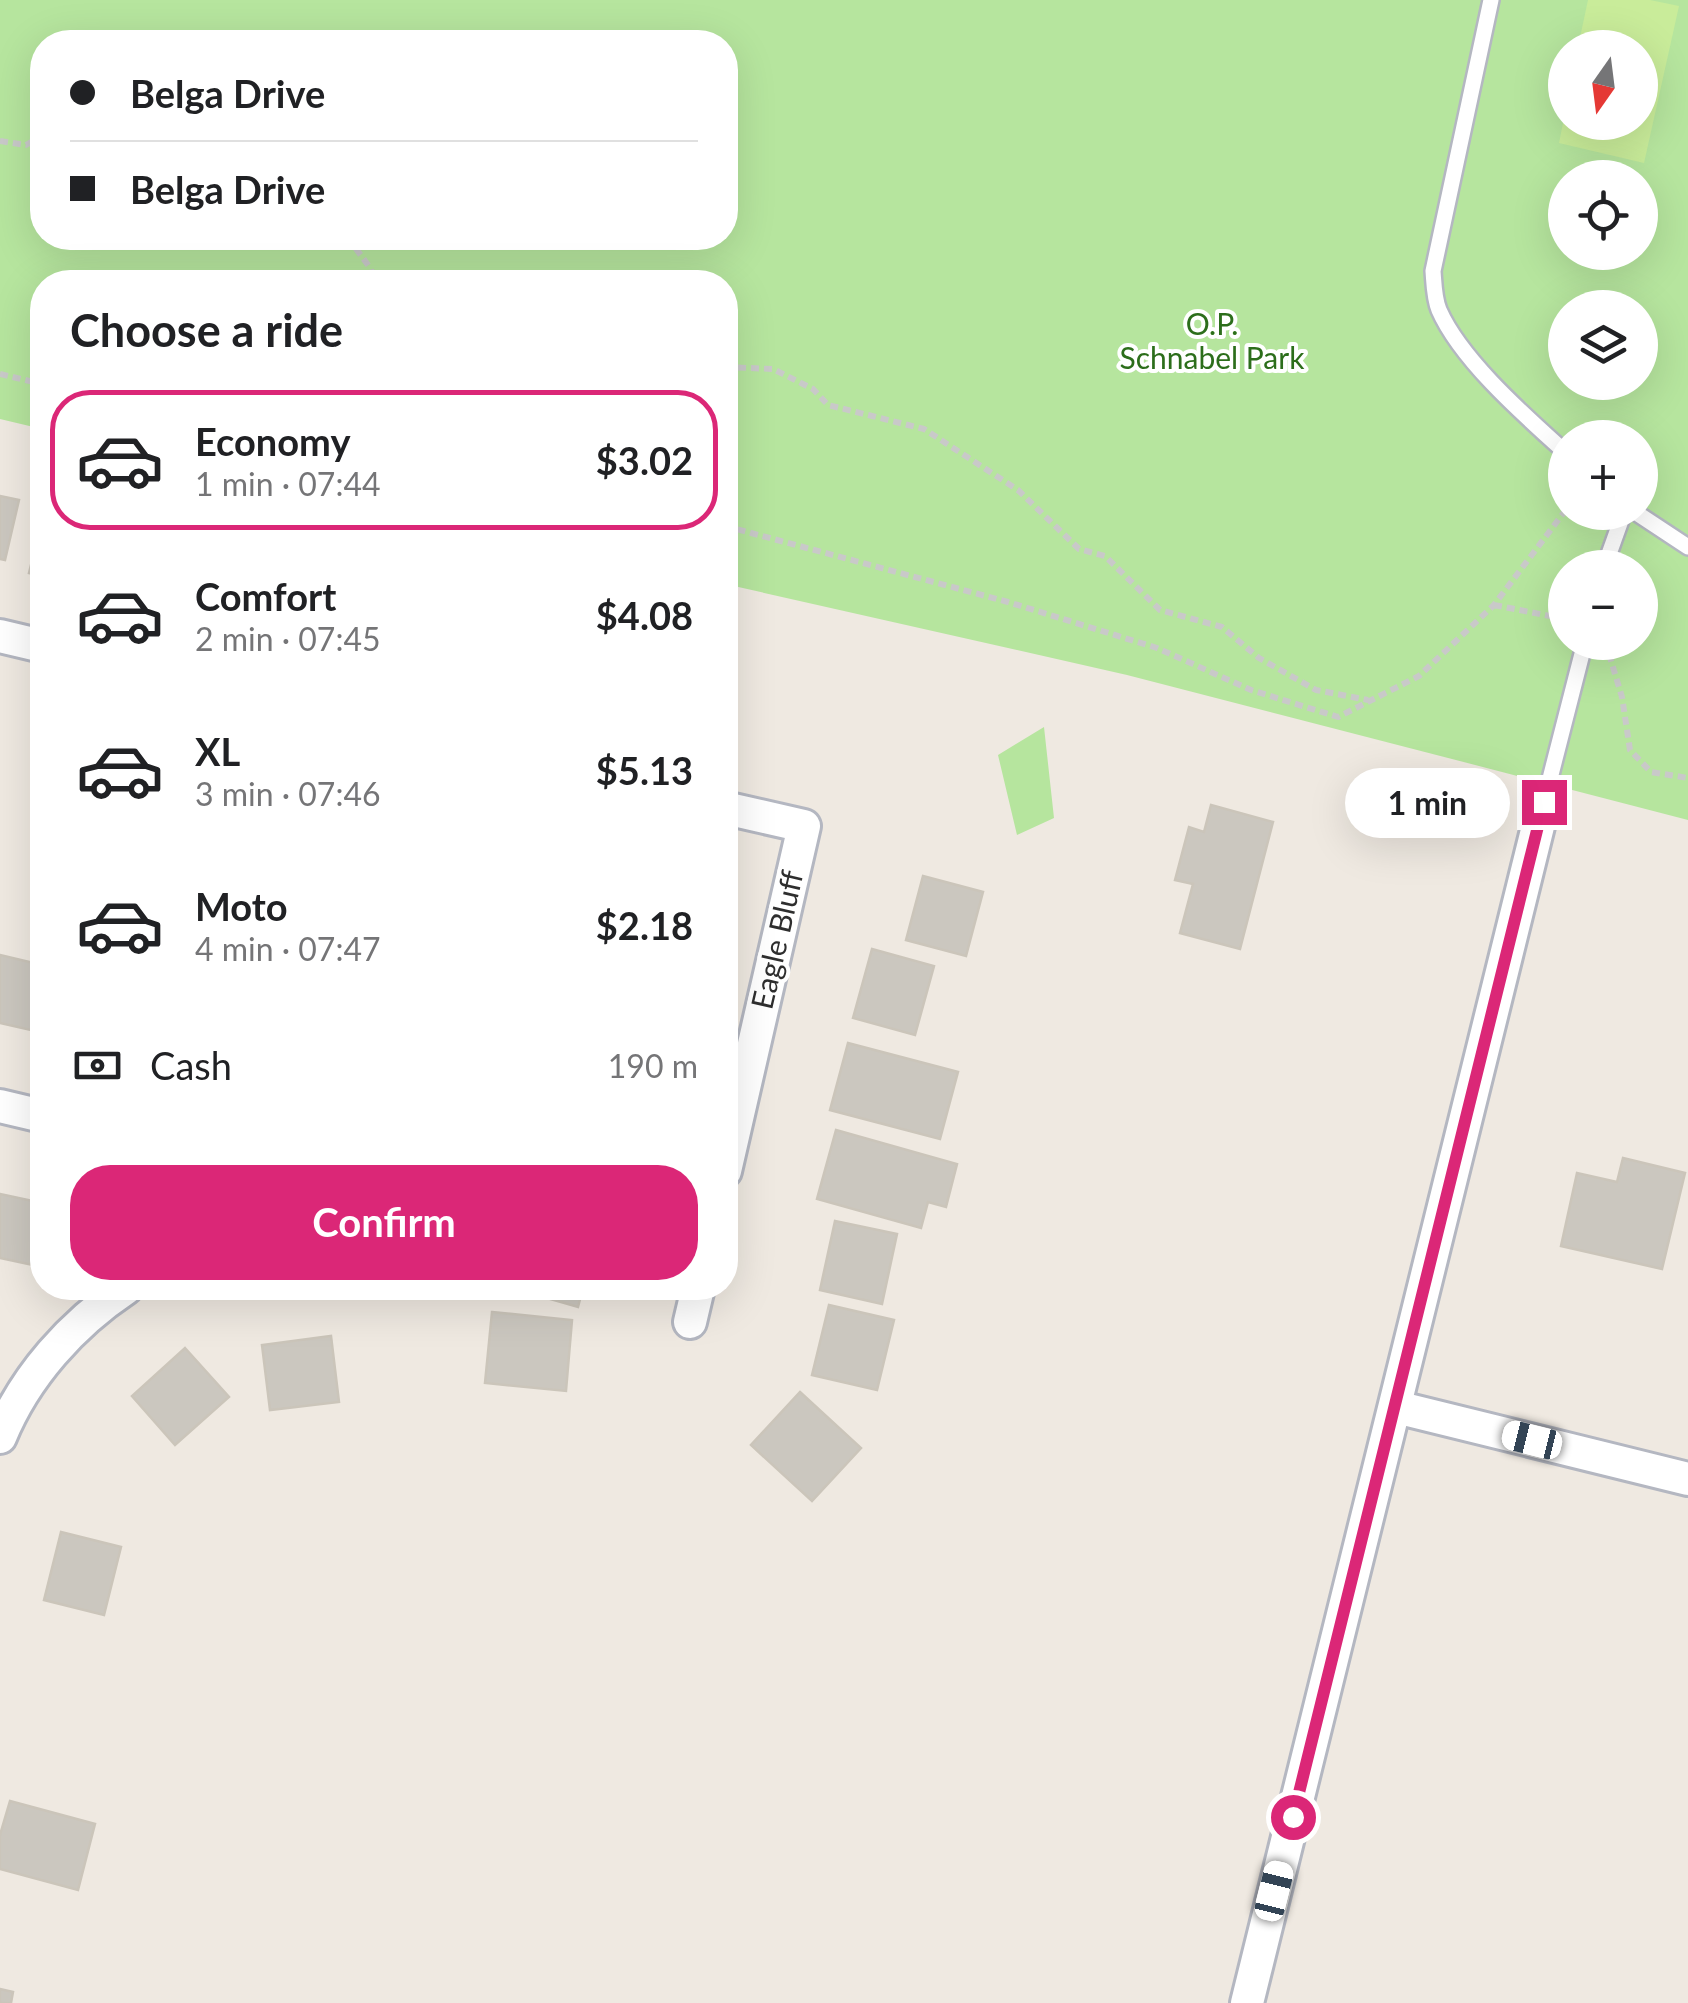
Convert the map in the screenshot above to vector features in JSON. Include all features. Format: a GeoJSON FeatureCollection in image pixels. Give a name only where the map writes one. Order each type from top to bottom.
{"type":"FeatureCollection","features":[{"type":"Feature","properties":{"kind":"street"},"geometry":{"type":"LineString","coordinates":[[0,636],[30,643]]}},
{"type":"Feature","properties":{"kind":"street"},"geometry":{"type":"LineString","coordinates":[[1246,2003],[1544,802]]}},
{"type":"Feature","properties":{"kind":"street","name":"Eagle Bluff"},"geometry":{"type":"LineString","coordinates":[[738,811],[804,826],[738,1113]]}},
{"type":"Feature","properties":{"kind":"street"},"geometry":{"type":"LineString","coordinates":[[0,1106],[30,1113]]}},
{"type":"Feature","properties":{"kind":"street"},"geometry":{"type":"LineString","coordinates":[[0,1437],[45,1362],[108,1300]]}},
{"type":"Feature","properties":{"kind":"street"},"geometry":{"type":"LineString","coordinates":[[690,1322],[695,1300]]}},
{"type":"Feature","properties":{"kind":"street"},"geometry":{"type":"LineString","coordinates":[[1396,1407],[1688,1479]]}},
{"type":"Feature","properties":{"kind":"lane"},"geometry":{"type":"LineString","coordinates":[[1491,0],[1433,270],[1437,307],[1459,343],[1521,413],[1548,437]]}},
{"type":"Feature","properties":{"kind":"lane"},"geometry":{"type":"LineString","coordinates":[[1658,527],[1688,547]]}},
{"type":"Feature","properties":{"kind":"lane"},"geometry":{"type":"LineString","coordinates":[[1544,802],[1580,660]]}},
{"type":"Feature","properties":{"kind":"path"},"geometry":{"type":"LineString","coordinates":[[0,141],[30,142]]}},
{"type":"Feature","properties":{"kind":"path"},"geometry":{"type":"LineString","coordinates":[[738,367],[773,369],[812,389],[828,405],[924,429],[1018,490],[1079,549],[1105,556],[1160,610],[1222,627],[1258,658],[1316,690],[1370,700]]}},
{"type":"Feature","properties":{"kind":"path"},"geometry":{"type":"LineString","coordinates":[[0,374],[30,381]]}},
{"type":"Feature","properties":{"kind":"path"},"geometry":{"type":"LineString","coordinates":[[738,529],[1008,602],[1157,648],[1250,690],[1338,716],[1420,676],[1494,605],[1551,530]]}},
{"type":"Feature","properties":{"kind":"path"},"geometry":{"type":"LineString","coordinates":[[1494,605],[1548,615]]}},
{"type":"Feature","properties":{"kind":"path"},"geometry":{"type":"LineString","coordinates":[[1611,660],[1622,697],[1630,750],[1651,772],[1688,778]]}},
{"type":"Feature","properties":{"kind":"green space","name":"O.P. Schnabel Park"},"geometry":{"type":"Polygon","coordinates":[[[0,0],[1688,0],[1688,820],[1127,675],[738,587],[738,270],[30,270],[30,426],[0,419],[0,0]]]}},
{"type":"Feature","properties":{"kind":"green space"},"geometry":{"type":"Polygon","coordinates":[[[1588,0],[1650,0],[1679,6],[1658,100],[1658,30],[1582,30],[1588,0]]]}},
{"type":"Feature","properties":{"kind":"green space"},"geometry":{"type":"Polygon","coordinates":[[[1560,140],[1649,140],[1645,160],[1559,143],[1560,140]]]}},
{"type":"Feature","properties":{"kind":"green space"},"geometry":{"type":"Polygon","coordinates":[[[1044,727],[1054,818],[1017,835],[998,755],[1044,727]]]}},
{"type":"Feature","properties":{"kind":"building"},"geometry":{"type":"Polygon","coordinates":[[[0,496],[19,500],[5,560],[0,559],[0,496]]]}},
{"type":"Feature","properties":{"kind":"building"},"geometry":{"type":"Polygon","coordinates":[[[1211,805],[1273,822],[1240,949],[1180,933],[1193,884],[1175,880],[1189,827],[1204,832],[1211,805]]]}},
{"type":"Feature","properties":{"kind":"building"},"geometry":{"type":"Polygon","coordinates":[[[923,876],[983,892],[966,956],[906,940],[923,876]]]}},
{"type":"Feature","properties":{"kind":"building"},"geometry":{"type":"Polygon","coordinates":[[[872,949],[934,966],[915,1035],[853,1018],[872,949]]]}},
{"type":"Feature","properties":{"kind":"building"},"geometry":{"type":"Polygon","coordinates":[[[0,955],[30,962],[30,1030],[0,1023],[0,955]]]}},
{"type":"Feature","properties":{"kind":"building"},"geometry":{"type":"Polygon","coordinates":[[[848,1043],[958,1072],[940,1139],[830,1110],[848,1043]]]}},
{"type":"Feature","properties":{"kind":"building"},"geometry":{"type":"Polygon","coordinates":[[[836,1130],[957,1164],[946,1207],[928,1202],[921,1228],[817,1199],[836,1130]]]}},
{"type":"Feature","properties":{"kind":"building"},"geometry":{"type":"Polygon","coordinates":[[[1623,1158],[1685,1173],[1662,1269],[1561,1246],[1577,1173],[1617,1182],[1623,1158]]]}},
{"type":"Feature","properties":{"kind":"building"},"geometry":{"type":"Polygon","coordinates":[[[0,1194],[30,1200],[30,1264],[0,1258],[0,1194]]]}},
{"type":"Feature","properties":{"kind":"building"},"geometry":{"type":"Polygon","coordinates":[[[835,1221],[897,1234],[882,1304],[820,1290],[835,1221]]]}},
{"type":"Feature","properties":{"kind":"building"},"geometry":{"type":"Polygon","coordinates":[[[554,1300],[580,1300],[578,1307],[554,1300]]]}},
{"type":"Feature","properties":{"kind":"building"},"geometry":{"type":"Polygon","coordinates":[[[829,1305],[894,1320],[877,1390],[812,1375],[829,1305]]]}},
{"type":"Feature","properties":{"kind":"building"},"geometry":{"type":"Polygon","coordinates":[[[492,1312],[572,1320],[566,1391],[485,1383],[492,1312]]]}},
{"type":"Feature","properties":{"kind":"building"},"geometry":{"type":"Polygon","coordinates":[[[331,1336],[339,1402],[270,1410],[262,1345],[331,1336]]]}},
{"type":"Feature","properties":{"kind":"building"},"geometry":{"type":"Polygon","coordinates":[[[185,1348],[229,1397],[175,1445],[132,1396],[185,1348]]]}},
{"type":"Feature","properties":{"kind":"building"},"geometry":{"type":"Polygon","coordinates":[[[800,1392],[861,1448],[812,1501],[751,1445],[800,1392]]]}},
{"type":"Feature","properties":{"kind":"building"},"geometry":{"type":"Polygon","coordinates":[[[61,1532],[121,1547],[104,1615],[44,1600],[61,1532]]]}},
{"type":"Feature","properties":{"kind":"building"},"geometry":{"type":"Polygon","coordinates":[[[10,1801],[95,1824],[78,1890],[0,1869],[0,1835],[10,1801]]]}},
{"type":"Feature","properties":{"kind":"building"},"geometry":{"type":"Polygon","coordinates":[[[0,1989],[13,1992],[11,2003],[0,2003],[0,1989]]]}},
{"type":"Feature","properties":{"kind":"route"},"geometry":{"type":"LineString","coordinates":[[1293,1817],[1544,802]]}}]}
